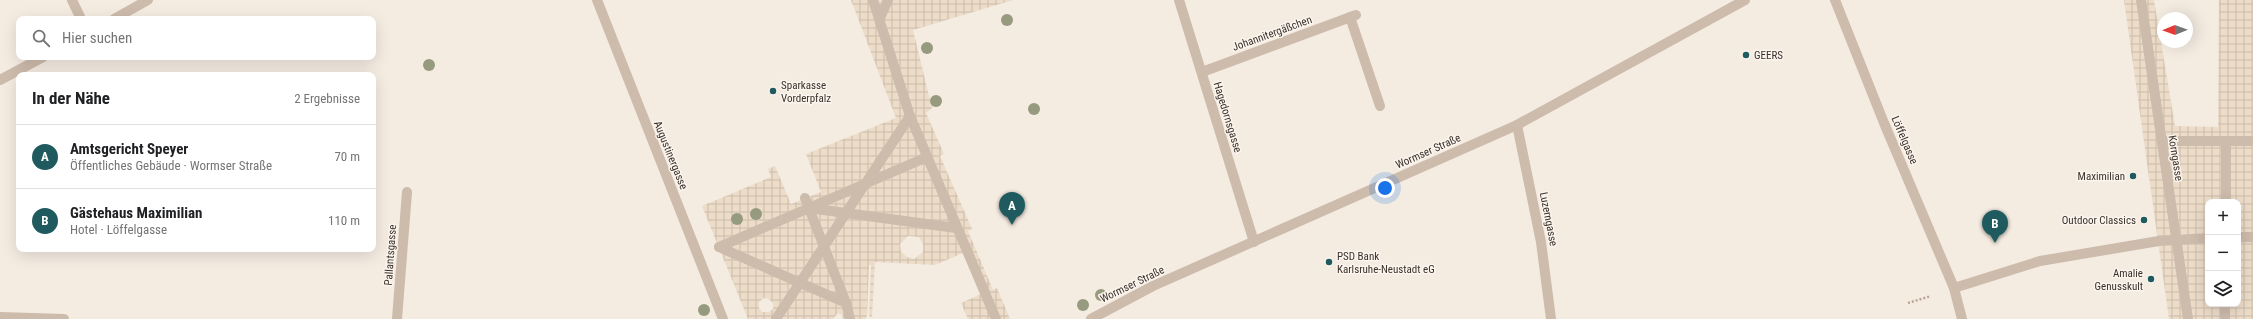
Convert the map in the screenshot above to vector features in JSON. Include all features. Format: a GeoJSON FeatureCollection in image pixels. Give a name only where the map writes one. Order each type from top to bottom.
{"type":"FeatureCollection","features":[{"type":"Feature","properties":{"kind":"street"},"geometry":{"type":"LineString","coordinates":[[72,0],[80,16]]}},
{"type":"Feature","properties":{"kind":"street"},"geometry":{"type":"LineString","coordinates":[[119,16],[148,0]]}},
{"type":"Feature","properties":{"kind":"street","name":"Augustinergasse"},"geometry":{"type":"LineString","coordinates":[[597,0],[723,319]]}},
{"type":"Feature","properties":{"kind":"street"},"geometry":{"type":"LineString","coordinates":[[873,0],[910,116],[956,228],[996,319]]}},
{"type":"Feature","properties":{"kind":"street"},"geometry":{"type":"LineString","coordinates":[[880,18],[888,0]]}},
{"type":"Feature","properties":{"kind":"street","name":"Hagedornsgasse"},"geometry":{"type":"LineString","coordinates":[[1179,0],[1254,242]]}},
{"type":"Feature","properties":{"kind":"street","name":"Wormser Straße"},"geometry":{"type":"LineString","coordinates":[[1092,319],[1153,286],[1517,125],[1744,0]]}},
{"type":"Feature","properties":{"kind":"street","name":"Löffelgasse"},"geometry":{"type":"LineString","coordinates":[[1835,0],[1884,124],[1954,288],[1962,319]]}},
{"type":"Feature","properties":{"kind":"street","name":"Korngasse"},"geometry":{"type":"LineString","coordinates":[[2141,0],[2188,319]]}},
{"type":"Feature","properties":{"kind":"street","name":"Johannitergäßchen"},"geometry":{"type":"LineString","coordinates":[[1202,72],[1353,16],[1380,106]]}},
{"type":"Feature","properties":{"kind":"street"},"geometry":{"type":"LineString","coordinates":[[0,80],[37,60]]}},
{"type":"Feature","properties":{"kind":"street"},"geometry":{"type":"LineString","coordinates":[[776,319],[910,116]]}},
{"type":"Feature","properties":{"kind":"street","name":"Luzerngasse"},"geometry":{"type":"LineString","coordinates":[[1517,125],[1541,242],[1550,300],[1551,319]]}},
{"type":"Feature","properties":{"kind":"street"},"geometry":{"type":"LineString","coordinates":[[2162,141],[2253,141]]}},
{"type":"Feature","properties":{"kind":"street"},"geometry":{"type":"LineString","coordinates":[[2226,141],[2226,199]]}},
{"type":"Feature","properties":{"kind":"street"},"geometry":{"type":"LineString","coordinates":[[846,303],[719,247],[927,157]]}},
{"type":"Feature","properties":{"kind":"street","name":"Pallantsgasse"},"geometry":{"type":"LineString","coordinates":[[397,319],[407,192]]}},
{"type":"Feature","properties":{"kind":"street"},"geometry":{"type":"LineString","coordinates":[[805,198],[846,303],[850,319]]}},
{"type":"Feature","properties":{"kind":"street"},"geometry":{"type":"LineString","coordinates":[[809,208],[956,228]]}},
{"type":"Feature","properties":{"kind":"street"},"geometry":{"type":"LineString","coordinates":[[2241,237],[2253,237]]}},
{"type":"Feature","properties":{"kind":"street"},"geometry":{"type":"LineString","coordinates":[[1954,288],[2040,261],[2176,240],[2205,238]]}},
{"type":"Feature","properties":{"kind":"street"},"geometry":{"type":"LineString","coordinates":[[2225,307],[2225,319]]}},
{"type":"Feature","properties":{"kind":"street"},"geometry":{"type":"LineString","coordinates":[[0,317],[64,319]]}},
{"type":"Feature","properties":{"kind":"shaded area"},"geometry":{"type":"Polygon","coordinates":[[[851,0],[1013,0],[913,30],[932,108],[926,113],[944,154],[940,156],[972,229],[968,231],[993,290],[997,288],[1010,319],[968,319],[961,303],[981,294],[963,253],[935,265],[875,262],[872,317],[869,316],[871,265],[869,265],[867,316],[865,319],[843,319],[842,315],[838,313],[833,319],[748,319],[702,206],[771,177],[768,169],[775,166],[791,204],[821,192],[806,154],[896,118],[851,0]],[[908,236],[900,244],[901,252],[907,257],[914,259],[923,252],[923,244],[919,237],[908,236]],[[764,298],[759,302],[759,308],[762,312],[769,312],[773,309],[773,303],[769,299],[764,298]]]}},
{"type":"Feature","properties":{"kind":"shaded area"},"geometry":{"type":"Polygon","coordinates":[[[2124,0],[2154,0],[2157,18],[2157,48],[2162,48],[2175,126],[2218,127],[2219,0],[2253,0],[2253,319],[2169,319],[2124,0]]]}},
{"type":"Feature","properties":{"kind":"place","name":"GEERS"},"geometry":{"type":"Point","coordinates":[1746,55]}},
{"type":"Feature","properties":{"kind":"place","name":"Sparkasse Vorderpfalz"},"geometry":{"type":"Point","coordinates":[773,91]}},
{"type":"Feature","properties":{"kind":"place","name":"Maximilian"},"geometry":{"type":"Point","coordinates":[2133,176]}},
{"type":"Feature","properties":{"kind":"place","name":"Outdoor Classics"},"geometry":{"type":"Point","coordinates":[2144,220]}},
{"type":"Feature","properties":{"kind":"place","name":"Amtsgericht Speyer"},"geometry":{"type":"Point","coordinates":[1012,225]}},
{"type":"Feature","properties":{"kind":"place","name":"Gästehaus Maximilian"},"geometry":{"type":"Point","coordinates":[1995,243]}},
{"type":"Feature","properties":{"kind":"place","name":"PSD Bank Karlsruhe-Neustadt eG"},"geometry":{"type":"Point","coordinates":[1329,262]}},
{"type":"Feature","properties":{"kind":"place","name":"Amalie Genusskult"},"geometry":{"type":"Point","coordinates":[2151,279]}}]}
